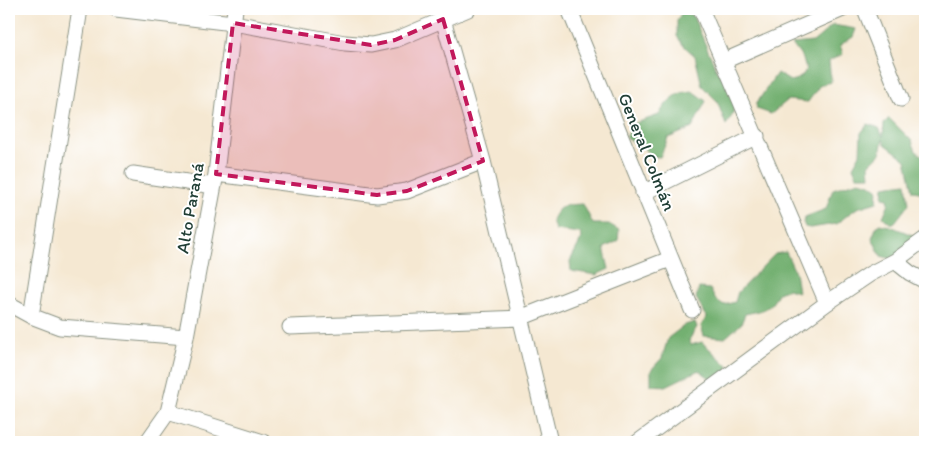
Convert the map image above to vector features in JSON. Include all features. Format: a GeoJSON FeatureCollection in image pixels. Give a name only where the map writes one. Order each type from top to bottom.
{"type":"FeatureCollection","features":[{"type":"Feature","properties":{"kind":"street"},"geometry":{"type":"LineString","coordinates":[[31,316],[80,9]]}},
{"type":"Feature","properties":{"kind":"street"},"geometry":{"type":"LineString","coordinates":[[116,9],[234,16],[345,42],[371,45],[395,40],[468,9]]}},
{"type":"Feature","properties":{"kind":"street","name":"General Colmán"},"geometry":{"type":"LineString","coordinates":[[569,9],[692,310]]}},
{"type":"Feature","properties":{"kind":"street"},"geometry":{"type":"LineString","coordinates":[[701,9],[757,136],[827,304]]}},
{"type":"Feature","properties":{"kind":"street"},"geometry":{"type":"LineString","coordinates":[[724,61],[843,9]]}},
{"type":"Feature","properties":{"kind":"street"},"geometry":{"type":"LineString","coordinates":[[865,9],[901,99]]}},
{"type":"Feature","properties":{"kind":"street","name":"Alto Paraná"},"geometry":{"type":"LineString","coordinates":[[168,412],[186,337],[215,180],[234,16]]}},
{"type":"Feature","properties":{"kind":"street"},"geometry":{"type":"LineString","coordinates":[[443,20],[483,161],[550,442]]}},
{"type":"Feature","properties":{"kind":"street"},"geometry":{"type":"LineString","coordinates":[[643,193],[757,136]]}},
{"type":"Feature","properties":{"kind":"street"},"geometry":{"type":"LineString","coordinates":[[133,174],[377,195],[406,191],[483,161]]}},
{"type":"Feature","properties":{"kind":"street"},"geometry":{"type":"LineString","coordinates":[[638,442],[827,304],[870,274],[895,261],[925,238]]}},
{"type":"Feature","properties":{"kind":"street"},"geometry":{"type":"LineString","coordinates":[[290,327],[520,318],[670,259]]}},
{"type":"Feature","properties":{"kind":"street"},"geometry":{"type":"LineString","coordinates":[[895,261],[910,273],[925,281]]}},
{"type":"Feature","properties":{"kind":"street"},"geometry":{"type":"LineString","coordinates":[[9,304],[31,316],[60,326],[186,337]]}},
{"type":"Feature","properties":{"kind":"street"},"geometry":{"type":"LineString","coordinates":[[147,442],[168,412],[263,442]]}},
{"type":"Feature","properties":{"kind":"highlighted area"},"geometry":{"type":"Polygon","coordinates":[[[443,19],[483,161],[407,191],[377,195],[216,174],[233,23],[371,45],[395,40],[443,19]]]}},
{"type":"Feature","properties":{"kind":"green space"},"geometry":{"type":"Polygon","coordinates":[[[683,11],[693,16],[717,71],[731,88],[735,98],[733,114],[726,125],[717,101],[702,86],[695,56],[683,45],[677,36],[677,20],[683,11]]]}},
{"type":"Feature","properties":{"kind":"green space"},"geometry":{"type":"Polygon","coordinates":[[[833,25],[856,29],[853,37],[840,45],[843,54],[829,61],[831,82],[820,85],[808,102],[788,100],[771,114],[757,109],[756,104],[777,73],[790,81],[800,78],[805,72],[803,59],[792,44],[813,42],[833,25]]]}},
{"type":"Feature","properties":{"kind":"green space"},"geometry":{"type":"Polygon","coordinates":[[[692,91],[706,101],[692,128],[668,138],[660,157],[650,156],[644,148],[626,138],[633,124],[659,115],[665,105],[676,95],[692,91]]]}},
{"type":"Feature","properties":{"kind":"green space"},"geometry":{"type":"Polygon","coordinates":[[[889,118],[912,141],[916,151],[925,158],[925,193],[913,191],[906,160],[885,144],[883,139],[880,154],[869,165],[870,176],[857,176],[853,167],[860,154],[861,133],[868,124],[879,128],[883,137],[884,124],[889,118]]]}},
{"type":"Feature","properties":{"kind":"green space"},"geometry":{"type":"Polygon","coordinates":[[[859,181],[870,184],[878,190],[877,202],[857,208],[836,224],[805,227],[803,222],[805,217],[826,209],[833,189],[859,181]]]}},
{"type":"Feature","properties":{"kind":"green space"},"geometry":{"type":"Polygon","coordinates":[[[906,183],[909,204],[895,222],[891,224],[883,217],[889,203],[888,198],[883,197],[884,186],[906,183]]]}},
{"type":"Feature","properties":{"kind":"green space"},"geometry":{"type":"Polygon","coordinates":[[[583,204],[593,224],[609,224],[619,230],[618,241],[604,248],[609,269],[596,275],[571,271],[570,261],[582,238],[580,233],[555,230],[552,220],[560,208],[583,204]]]}},
{"type":"Feature","properties":{"kind":"green space"},"geometry":{"type":"Polygon","coordinates":[[[879,224],[890,226],[915,236],[905,252],[896,260],[881,256],[872,238],[879,224]]]}},
{"type":"Feature","properties":{"kind":"green space"},"geometry":{"type":"Polygon","coordinates":[[[786,252],[795,272],[798,292],[788,289],[778,293],[772,303],[765,309],[745,314],[741,324],[725,338],[704,336],[701,326],[707,317],[696,298],[699,288],[710,289],[715,299],[724,305],[735,302],[738,292],[775,254],[786,252]]]}},
{"type":"Feature","properties":{"kind":"green space"},"geometry":{"type":"Polygon","coordinates":[[[695,322],[697,327],[689,340],[691,345],[702,342],[728,366],[725,381],[715,382],[699,370],[666,386],[651,385],[651,370],[662,358],[668,338],[685,325],[695,322]]]}}]}
